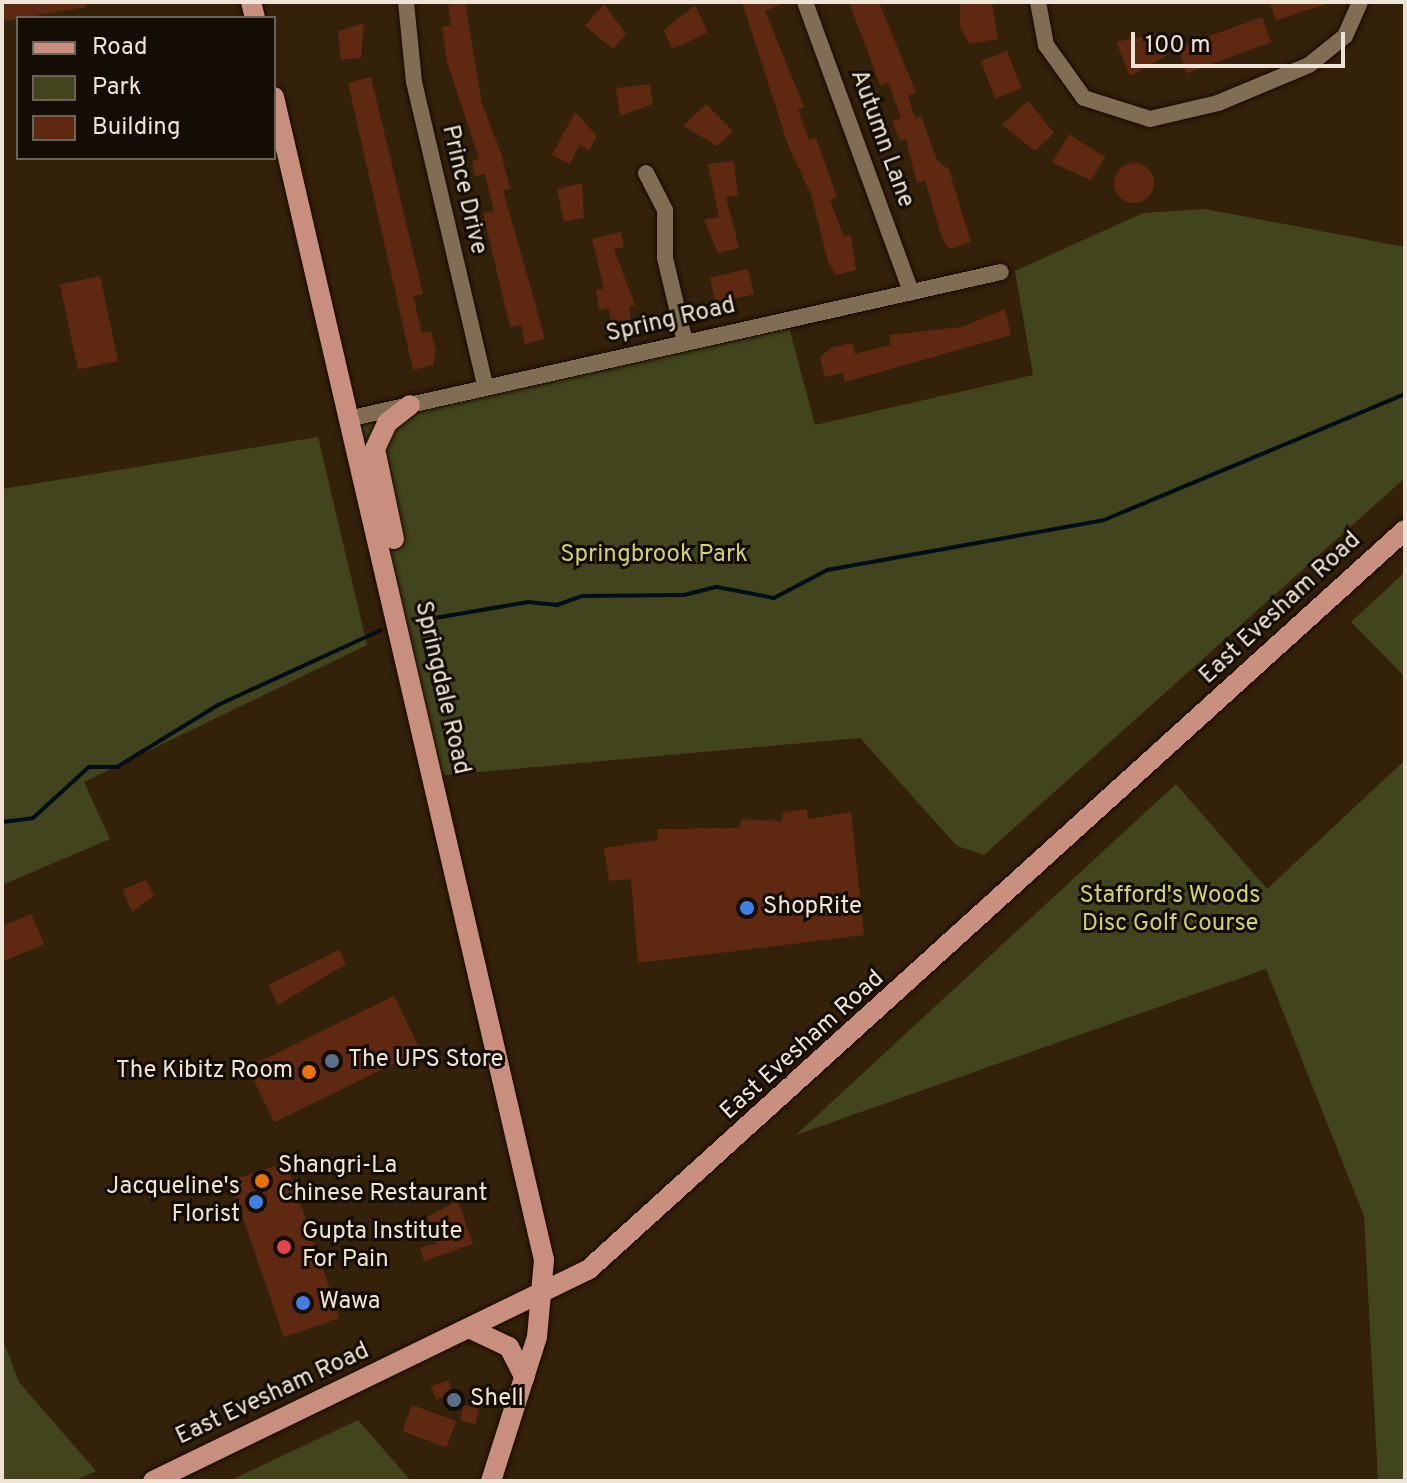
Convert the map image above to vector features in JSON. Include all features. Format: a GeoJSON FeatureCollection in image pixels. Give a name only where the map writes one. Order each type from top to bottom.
{"type":"FeatureCollection","features":[{"type":"Feature","properties":{"kind":"main road","name":"Springdale Road"},"geometry":{"type":"LineString","coordinates":[[276,105],[391,581],[531,1197],[546,1293]]}},
{"type":"Feature","properties":{"kind":"main road"},"geometry":{"type":"LineString","coordinates":[[391,581],[398,554],[375,449],[387,423],[410,405]]}},
{"type":"Feature","properties":{"kind":"main road","name":"East Evesham Road"},"geometry":{"type":"LineString","coordinates":[[153,1481],[546,1293],[639,1229],[1405,530]]}},
{"type":"Feature","properties":{"kind":"main road"},"geometry":{"type":"LineString","coordinates":[[491,1481],[524,1377],[546,1293]]}},
{"type":"Feature","properties":{"kind":"main road"},"geometry":{"type":"LineString","coordinates":[[471,1329],[509,1347],[524,1377]]}},
{"type":"Feature","properties":{"kind":"street","name":"Prince Drive"},"geometry":{"type":"LineString","coordinates":[[406,2],[414,82],[486,388]]}},
{"type":"Feature","properties":{"kind":"street","name":"Autumn Lane"},"geometry":{"type":"LineString","coordinates":[[805,2],[911,292]]}},
{"type":"Feature","properties":{"kind":"street"},"geometry":{"type":"LineString","coordinates":[[1038,2],[1046,45],[1084,98],[1150,119],[1218,103],[1309,65],[1345,36],[1360,2]]}},
{"type":"Feature","properties":{"kind":"street"},"geometry":{"type":"LineString","coordinates":[[646,173],[665,210],[665,258],[685,342]]}},
{"type":"Feature","properties":{"kind":"street","name":"Spring Road"},"geometry":{"type":"LineString","coordinates":[[352,418],[1001,272]]}},
{"type":"Feature","properties":{"kind":"green space","name":"Springbrook Park"},"geometry":{"type":"Polygon","coordinates":[[[1205,209],[1405,247],[1405,478],[984,855],[957,846],[860,738],[435,776],[352,418],[787,320],[815,425],[1033,375],[1015,271],[1143,213],[1205,209]]]}},
{"type":"Feature","properties":{"kind":"green space"},"geometry":{"type":"Polygon","coordinates":[[[318,437],[367,645],[84,782],[110,839],[2,885],[2,489],[318,437]]]}},
{"type":"Feature","properties":{"kind":"green space"},"geometry":{"type":"Polygon","coordinates":[[[1405,572],[1405,677],[1351,622],[1405,572]]]}},
{"type":"Feature","properties":{"kind":"green space","name":"Stafford's Woods Disc Golf Course"},"geometry":{"type":"Polygon","coordinates":[[[1405,760],[1405,1481],[1378,1481],[1364,1216],[1266,969],[796,1135],[1176,784],[1267,889],[1405,760]]]}},
{"type":"Feature","properties":{"kind":"green space"},"geometry":{"type":"Polygon","coordinates":[[[2,1338],[19,1382],[96,1471],[74,1481],[2,1481],[2,1338]]]}},
{"type":"Feature","properties":{"kind":"green space"},"geometry":{"type":"Polygon","coordinates":[[[358,1420],[411,1481],[229,1481],[358,1420]]]}},
{"type":"Feature","properties":{"kind":"building"},"geometry":{"type":"Polygon","coordinates":[[[2,2],[86,2],[86,7],[16,16],[16,19],[4,21],[2,2]]]}},
{"type":"Feature","properties":{"kind":"building"},"geometry":{"type":"Polygon","coordinates":[[[465,2],[482,104],[501,153],[510,189],[503,190],[545,339],[525,344],[521,325],[510,327],[483,213],[494,211],[485,174],[475,176],[472,161],[479,159],[447,62],[442,27],[451,25],[448,5],[465,2]]]}},
{"type":"Feature","properties":{"kind":"building"},"geometry":{"type":"Polygon","coordinates":[[[742,2],[786,2],[765,11],[804,107],[798,110],[809,140],[816,138],[837,197],[830,200],[844,237],[851,235],[856,270],[836,275],[828,262],[811,194],[789,148],[742,2]]]}},
{"type":"Feature","properties":{"kind":"building"},"geometry":{"type":"Polygon","coordinates":[[[849,2],[879,2],[916,93],[908,96],[915,118],[921,116],[937,160],[949,170],[971,242],[949,249],[942,238],[925,180],[917,183],[906,139],[900,141],[892,121],[901,118],[888,82],[880,85],[849,2]]]}},
{"type":"Feature","properties":{"kind":"building"},"geometry":{"type":"Polygon","coordinates":[[[960,2],[992,2],[998,39],[969,44],[960,27],[960,2]]]}},
{"type":"Feature","properties":{"kind":"building"},"geometry":{"type":"Polygon","coordinates":[[[1269,2],[1334,2],[1276,20],[1269,2]]]}},
{"type":"Feature","properties":{"kind":"building"},"geometry":{"type":"Polygon","coordinates":[[[604,4],[626,34],[613,49],[585,26],[604,4]]]}},
{"type":"Feature","properties":{"kind":"building"},"geometry":{"type":"Polygon","coordinates":[[[695,5],[708,33],[672,49],[664,30],[695,5]]]}},
{"type":"Feature","properties":{"kind":"building"},"geometry":{"type":"Polygon","coordinates":[[[1262,17],[1271,42],[1187,73],[1177,48],[1262,17]]]}},
{"type":"Feature","properties":{"kind":"building"},"geometry":{"type":"Polygon","coordinates":[[[364,23],[361,58],[341,60],[338,31],[364,23]]]}},
{"type":"Feature","properties":{"kind":"building"},"geometry":{"type":"Polygon","coordinates":[[[1157,33],[1166,56],[1130,76],[1116,42],[1157,33]]]}},
{"type":"Feature","properties":{"kind":"building"},"geometry":{"type":"Polygon","coordinates":[[[1007,51],[1021,88],[995,98],[981,61],[1007,51]]]}},
{"type":"Feature","properties":{"kind":"building"},"geometry":{"type":"Polygon","coordinates":[[[371,77],[423,294],[413,296],[422,333],[431,331],[436,351],[433,365],[413,370],[348,83],[371,77]]]}},
{"type":"Feature","properties":{"kind":"building"},"geometry":{"type":"Polygon","coordinates":[[[650,84],[653,104],[620,116],[616,88],[650,84]]]}},
{"type":"Feature","properties":{"kind":"building"},"geometry":{"type":"Polygon","coordinates":[[[1028,101],[1054,133],[1035,151],[1002,125],[1028,101]]]}},
{"type":"Feature","properties":{"kind":"building"},"geometry":{"type":"Polygon","coordinates":[[[706,104],[733,131],[717,146],[683,126],[706,104]]]}},
{"type":"Feature","properties":{"kind":"building"},"geometry":{"type":"Polygon","coordinates":[[[575,112],[597,136],[589,151],[579,145],[570,164],[552,155],[575,112]]]}},
{"type":"Feature","properties":{"kind":"building"},"geometry":{"type":"Polygon","coordinates":[[[1069,134],[1105,157],[1091,180],[1052,163],[1069,134]]]}},
{"type":"Feature","properties":{"kind":"building"},"geometry":{"type":"Polygon","coordinates":[[[734,161],[738,196],[726,197],[739,248],[718,253],[704,220],[719,217],[708,164],[734,161]]]}},
{"type":"Feature","properties":{"kind":"building"},"geometry":{"type":"Polygon","coordinates":[[[1134,163],[1148,169],[1154,183],[1148,197],[1134,203],[1120,197],[1114,183],[1120,169],[1134,163]]]}},
{"type":"Feature","properties":{"kind":"building"},"geometry":{"type":"Polygon","coordinates":[[[582,183],[584,218],[564,222],[557,189],[582,183]]]}},
{"type":"Feature","properties":{"kind":"building"},"geometry":{"type":"Polygon","coordinates":[[[621,232],[624,247],[614,249],[635,305],[629,306],[631,320],[611,323],[609,308],[599,310],[596,290],[604,289],[592,239],[621,232]]]}},
{"type":"Feature","properties":{"kind":"building"},"geometry":{"type":"Polygon","coordinates":[[[748,269],[754,294],[716,303],[710,278],[748,269]]]}},
{"type":"Feature","properties":{"kind":"building"},"geometry":{"type":"Polygon","coordinates":[[[100,276],[118,361],[78,370],[60,285],[100,276]]]}},
{"type":"Feature","properties":{"kind":"building"},"geometry":{"type":"Polygon","coordinates":[[[1005,309],[1011,335],[845,382],[843,373],[825,377],[820,357],[831,348],[852,343],[855,354],[891,345],[889,335],[962,327],[1005,309]]]}},
{"type":"Feature","properties":{"kind":"building","name":"ShopRite"},"geometry":{"type":"Polygon","coordinates":[[[807,809],[808,819],[851,812],[864,935],[638,963],[631,879],[609,881],[604,848],[658,840],[657,829],[739,828],[742,819],[781,821],[783,812],[807,809]]]}},
{"type":"Feature","properties":{"kind":"building"},"geometry":{"type":"Polygon","coordinates":[[[146,880],[154,896],[132,912],[122,890],[146,880]]]}},
{"type":"Feature","properties":{"kind":"building"},"geometry":{"type":"Polygon","coordinates":[[[31,914],[44,944],[2,962],[2,926],[31,914]]]}},
{"type":"Feature","properties":{"kind":"building"},"geometry":{"type":"Polygon","coordinates":[[[339,950],[346,964],[278,1005],[268,985],[339,950]]]}},
{"type":"Feature","properties":{"kind":"building"},"geometry":{"type":"Polygon","coordinates":[[[394,996],[421,1051],[274,1122],[247,1067],[394,996]]]}},
{"type":"Feature","properties":{"kind":"building"},"geometry":{"type":"Polygon","coordinates":[[[286,1162],[340,1318],[284,1337],[230,1181],[286,1162]]]}},
{"type":"Feature","properties":{"kind":"building"},"geometry":{"type":"Polygon","coordinates":[[[458,1201],[473,1244],[424,1261],[420,1248],[436,1243],[427,1217],[458,1201]]]}},
{"type":"Feature","properties":{"kind":"building"},"geometry":{"type":"Polygon","coordinates":[[[448,1380],[453,1393],[436,1400],[431,1386],[448,1380]]]}},
{"type":"Feature","properties":{"kind":"building"},"geometry":{"type":"Polygon","coordinates":[[[412,1405],[456,1421],[447,1447],[402,1431],[412,1405]]]}},
{"type":"Feature","properties":{"kind":"building"},"geometry":{"type":"Polygon","coordinates":[[[464,1405],[479,1409],[475,1425],[460,1420],[464,1405]]]}},
{"type":"Feature","properties":{"kind":"waterway"},"geometry":{"type":"LineString","coordinates":[[423,620],[528,602],[557,605],[582,596],[684,595],[717,587],[774,598],[827,570],[1104,520],[1405,394]]}},
{"type":"Feature","properties":{"kind":"waterway"},"geometry":{"type":"LineString","coordinates":[[2,822],[33,818],[89,767],[117,767],[218,705],[381,630]]}},
{"type":"Feature","properties":{"kind":"place","name":"ShopRite"},"geometry":{"type":"Point","coordinates":[747,908]}},
{"type":"Feature","properties":{"kind":"place","name":"The UPS Store"},"geometry":{"type":"Point","coordinates":[332,1061]}},
{"type":"Feature","properties":{"kind":"place","name":"The Kibitz Room"},"geometry":{"type":"Point","coordinates":[309,1072]}},
{"type":"Feature","properties":{"kind":"place","name":"Shangri-La Chinese Restaurant"},"geometry":{"type":"Point","coordinates":[262,1181]}},
{"type":"Feature","properties":{"kind":"place","name":"Jacqueline's Florist"},"geometry":{"type":"Point","coordinates":[256,1202]}},
{"type":"Feature","properties":{"kind":"place","name":"Gupta Institute For Pain"},"geometry":{"type":"Point","coordinates":[284,1247]}},
{"type":"Feature","properties":{"kind":"place","name":"Wawa"},"geometry":{"type":"Point","coordinates":[303,1303]}},
{"type":"Feature","properties":{"kind":"place","name":"Shell"},"geometry":{"type":"Point","coordinates":[454,1400]}}]}
